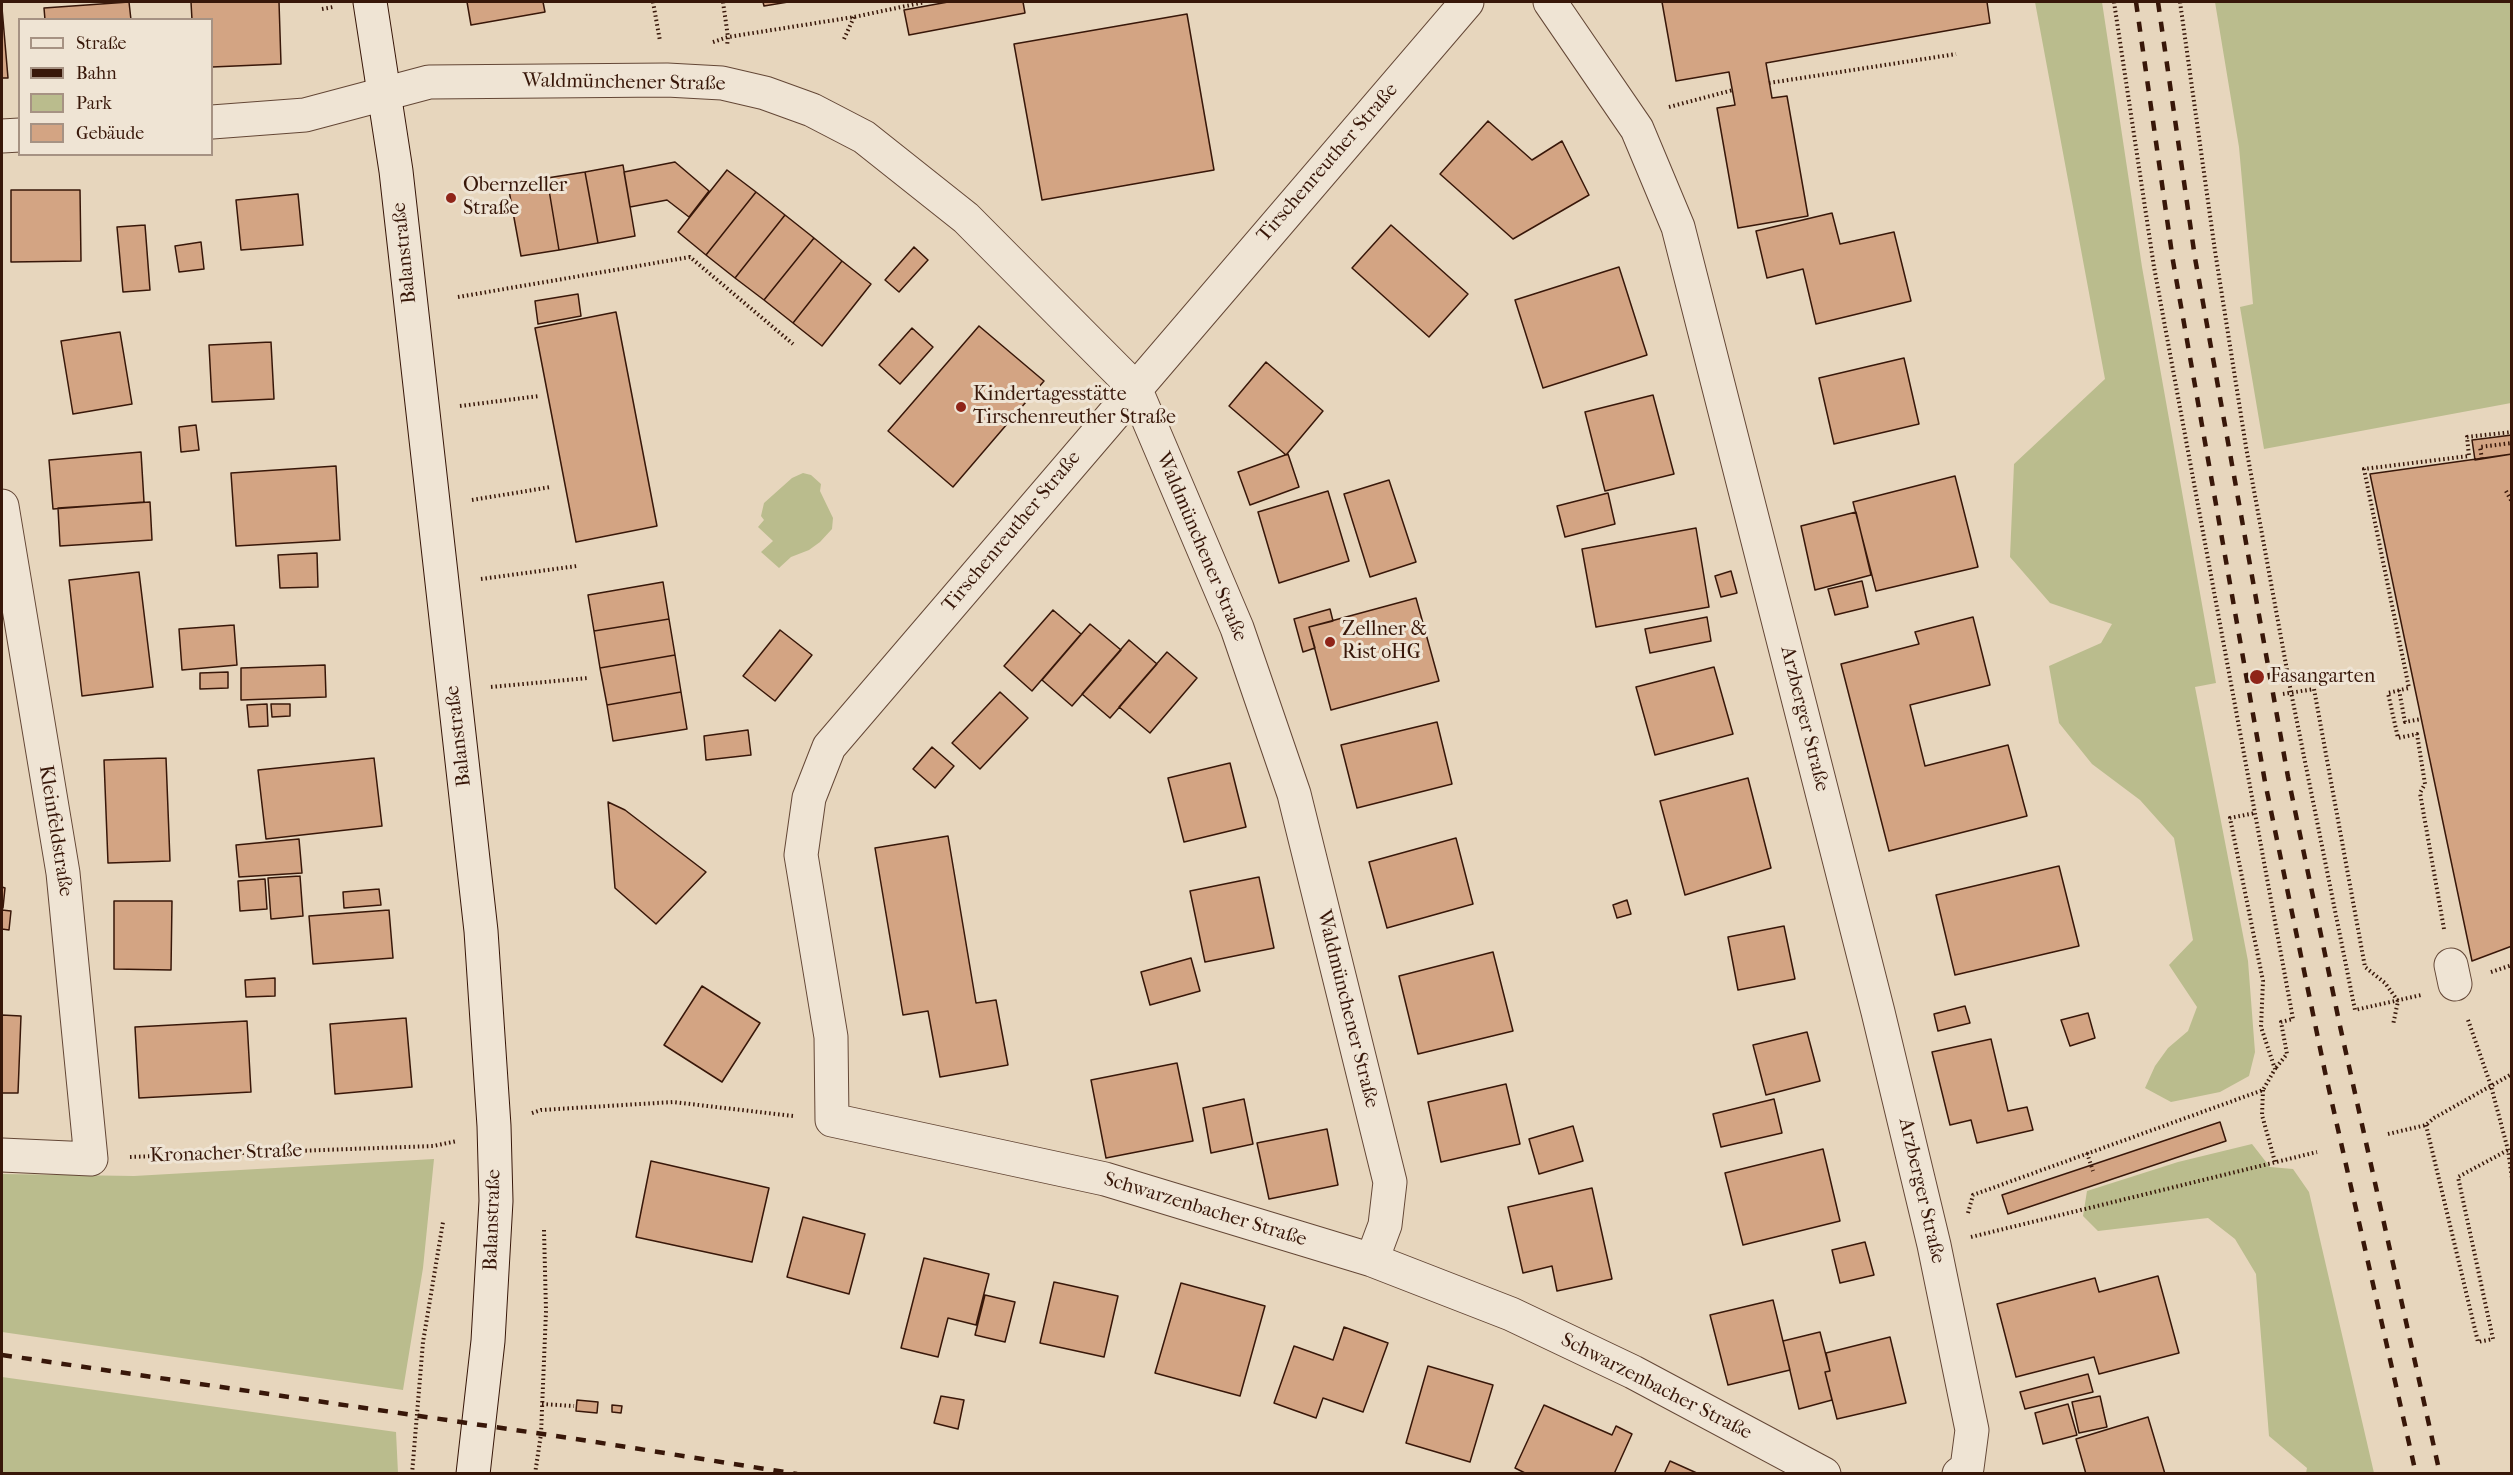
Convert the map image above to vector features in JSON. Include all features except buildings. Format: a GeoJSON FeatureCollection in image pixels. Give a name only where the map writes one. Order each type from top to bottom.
{"type":"FeatureCollection","features":[{"type":"Feature","properties":{"kind":"street","name":"Balanstraße"},"geometry":{"type":"LineString","coordinates":[[370,2],[386,94],[481,931],[495,1143],[496,1200],[488,1341],[473,1473]]}},
{"type":"Feature","properties":{"kind":"street","name":"Tirschenreuther Straße"},"geometry":{"type":"LineString","coordinates":[[832,1120],[831,1037],[801,855],[808,798],[829,747],[1467,2]]}},
{"type":"Feature","properties":{"kind":"street","name":"Arzberger Straße"},"geometry":{"type":"LineString","coordinates":[[1550,2],[1637,129],[1678,227],[1878,1012],[1934,1245],[1972,1430],[1963,1471]]}},
{"type":"Feature","properties":{"kind":"street","name":"Waldmünchener Straße"},"geometry":{"type":"LineString","coordinates":[[386,94],[429,82],[456,80],[667,80],[722,83],[765,93],[812,110],[864,137],[966,218],[1135,388],[1238,628],[1294,794],[1390,1182],[1386,1225],[1372,1260]]}},
{"type":"Feature","properties":{"kind":"street"},"geometry":{"type":"LineString","coordinates":[[213,122],[305,115],[386,94]]}},
{"type":"Feature","properties":{"kind":"street"},"geometry":{"type":"LineString","coordinates":[[2,136],[18,135]]}},
{"type":"Feature","properties":{"kind":"street","name":"Kleinfeldstraße"},"geometry":{"type":"LineString","coordinates":[[2,506],[63,873],[91,1159]]}},
{"type":"Feature","properties":{"kind":"street","name":"Schwarzenbacher Straße"},"geometry":{"type":"LineString","coordinates":[[832,1120],[1105,1179],[1372,1260],[1521,1319],[1633,1372],[1824,1473]]}},
{"type":"Feature","properties":{"kind":"street"},"geometry":{"type":"LineString","coordinates":[[2,1155],[91,1159]]}},
{"type":"Feature","properties":{"kind":"path"},"geometry":{"type":"LineString","coordinates":[[723,2],[728,37]]}},
{"type":"Feature","properties":{"kind":"path"},"geometry":{"type":"LineString","coordinates":[[709,44],[728,37],[854,17],[925,2]]}},
{"type":"Feature","properties":{"kind":"path"},"geometry":{"type":"LineString","coordinates":[[2114,2],[2154,267],[2293,1019],[2281,1022],[2287,1054],[2263,1090],[2262,1114],[2275,1162]]}},
{"type":"Feature","properties":{"kind":"path"},"geometry":{"type":"LineString","coordinates":[[2180,2],[2244,435],[2291,692],[2355,1010]]}},
{"type":"Feature","properties":{"kind":"path"},"geometry":{"type":"LineString","coordinates":[[844,39],[854,17]]}},
{"type":"Feature","properties":{"kind":"path"},"geometry":{"type":"LineString","coordinates":[[1769,83],[1956,54]]}},
{"type":"Feature","properties":{"kind":"path"},"geometry":{"type":"LineString","coordinates":[[1629,118],[1732,90]]}},
{"type":"Feature","properties":{"kind":"path"},"geometry":{"type":"LineString","coordinates":[[458,297],[690,257],[793,344]]}},
{"type":"Feature","properties":{"kind":"path"},"geometry":{"type":"LineString","coordinates":[[422,411],[539,396]]}},
{"type":"Feature","properties":{"kind":"path"},"geometry":{"type":"LineString","coordinates":[[2511,432],[2467,437],[2469,456],[2364,470],[2409,688],[2400,692],[2388,693],[2398,738],[2417,734],[2425,784],[2420,793],[2453,974],[2492,1086],[2508,1150],[2511,1178]]}},
{"type":"Feature","properties":{"kind":"path"},"geometry":{"type":"LineString","coordinates":[[2482,459],[2480,447],[2511,443]]}},
{"type":"Feature","properties":{"kind":"path"},"geometry":{"type":"LineString","coordinates":[[433,507],[551,487]]}},
{"type":"Feature","properties":{"kind":"path"},"geometry":{"type":"LineString","coordinates":[[2506,491],[2511,502]]}},
{"type":"Feature","properties":{"kind":"path"},"geometry":{"type":"LineString","coordinates":[[442,585],[577,566]]}},
{"type":"Feature","properties":{"kind":"path"},"geometry":{"type":"LineString","coordinates":[[454,691],[588,678]]}},
{"type":"Feature","properties":{"kind":"path"},"geometry":{"type":"LineString","coordinates":[[2283,694],[2314,689],[2365,968],[2385,982],[2398,1001],[2393,1025]]}},
{"type":"Feature","properties":{"kind":"path"},"geometry":{"type":"LineString","coordinates":[[2400,692],[2405,722],[2421,719]]}},
{"type":"Feature","properties":{"kind":"path"},"geometry":{"type":"LineString","coordinates":[[2255,813],[2230,818],[2263,981],[2261,1027],[2275,1069]]}},
{"type":"Feature","properties":{"kind":"path"},"geometry":{"type":"LineString","coordinates":[[2347,1012],[2408,999]]}},
{"type":"Feature","properties":{"kind":"path"},"geometry":{"type":"LineString","coordinates":[[2388,1134],[2426,1125],[2434,1118],[2511,1074]]}},
{"type":"Feature","properties":{"kind":"path"},"geometry":{"type":"LineString","coordinates":[[1966,1217],[1973,1195],[2263,1090]]}},
{"type":"Feature","properties":{"kind":"path"},"geometry":{"type":"LineString","coordinates":[[542,1110],[673,1102],[832,1120]]}},
{"type":"Feature","properties":{"kind":"path"},"geometry":{"type":"LineString","coordinates":[[2426,1125],[2478,1342],[2493,1339],[2458,1177],[2508,1150]]}},
{"type":"Feature","properties":{"kind":"path","name":"Kronacher Straße"},"geometry":{"type":"LineString","coordinates":[[91,1159],[450,1144]]}},
{"type":"Feature","properties":{"kind":"path"},"geometry":{"type":"LineString","coordinates":[[1960,1239],[2317,1152]]}},
{"type":"Feature","properties":{"kind":"path"},"geometry":{"type":"LineString","coordinates":[[2088,1153],[2092,1171]]}},
{"type":"Feature","properties":{"kind":"path"},"geometry":{"type":"LineString","coordinates":[[412,1473],[423,1342],[443,1222]]}},
{"type":"Feature","properties":{"kind":"path"},"geometry":{"type":"LineString","coordinates":[[535,1473],[540,1434],[546,1311],[544,1230]]}},
{"type":"Feature","properties":{"kind":"path"},"geometry":{"type":"LineString","coordinates":[[542,1404],[574,1406]]}},
{"type":"Feature","properties":{"kind":"green space"},"geometry":{"type":"Polygon","coordinates":[[[2035,2],[2102,2],[2142,267],[2216,683],[2195,687],[2248,961],[2255,1052],[2249,1076],[2220,1092],[2171,1102],[2145,1088],[2155,1066],[2168,1048],[2188,1031],[2197,1007],[2169,965],[2193,940],[2174,838],[2140,800],[2092,764],[2059,723],[2049,666],[2101,643],[2112,624],[2050,603],[2010,557],[2014,464],[2105,379],[2035,2]]]}},
{"type":"Feature","properties":{"kind":"green space"},"geometry":{"type":"Polygon","coordinates":[[[2215,2],[2511,2],[2511,403],[2264,449],[2240,307],[2253,304],[2239,147],[2215,2]]]}},
{"type":"Feature","properties":{"kind":"green space"},"geometry":{"type":"Polygon","coordinates":[[[803,473],[811,475],[821,484],[820,491],[833,518],[832,529],[820,542],[809,550],[791,557],[779,568],[761,552],[773,541],[758,527],[764,520],[761,516],[764,503],[792,478],[803,473]]]}},
{"type":"Feature","properties":{"kind":"green space"},"geometry":{"type":"Polygon","coordinates":[[[2252,1144],[2270,1167],[2293,1169],[2309,1192],[2374,1473],[2306,1473],[2307,1468],[2269,1436],[2256,1274],[2235,1239],[2208,1218],[2098,1231],[2083,1216],[2087,1191],[2178,1162],[2252,1144]]]}},
{"type":"Feature","properties":{"kind":"green space"},"geometry":{"type":"Polygon","coordinates":[[[434,1159],[423,1268],[403,1390],[2,1332],[2,1174],[134,1176],[434,1159]]]}},
{"type":"Feature","properties":{"kind":"green space"},"geometry":{"type":"Polygon","coordinates":[[[2,1377],[396,1432],[398,1473],[2,1473],[2,1377]]]}},
{"type":"Feature","properties":{"kind":"railway"},"geometry":{"type":"LineString","coordinates":[[2136,2],[2173,261],[2265,782],[2325,1072],[2416,1474]]}},
{"type":"Feature","properties":{"kind":"railway"},"geometry":{"type":"LineString","coordinates":[[2158,2],[2195,258],[2288,777],[2340,1026],[2440,1474]]}},
{"type":"Feature","properties":{"kind":"railway"},"geometry":{"type":"LineString","coordinates":[[2,1355],[570,1438],[797,1474]]}},
{"type":"Feature","properties":{"kind":"place","name":"Obernzeller Straße"},"geometry":{"type":"Point","coordinates":[451,198]}},
{"type":"Feature","properties":{"kind":"place","name":"Kindertagesstätte Tirschenreuther Straße"},"geometry":{"type":"Point","coordinates":[961,407]}},
{"type":"Feature","properties":{"kind":"place","name":"Zellner & Rist oHG"},"geometry":{"type":"Point","coordinates":[1330,642]}},
{"type":"Feature","properties":{"kind":"place","name":"Fasangarten"},"geometry":{"type":"Point","coordinates":[2257,677]}}]}
